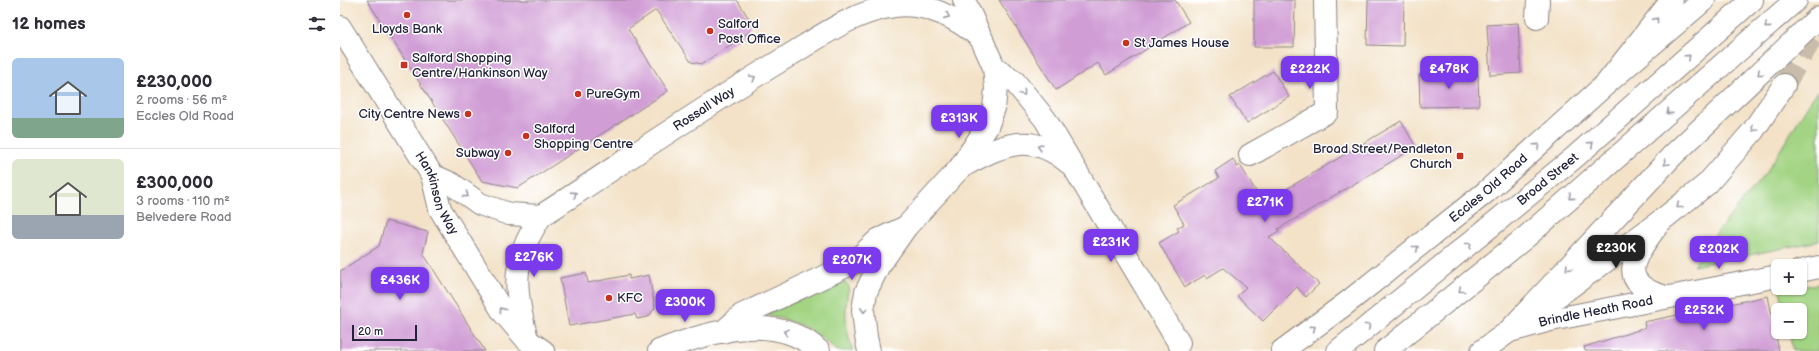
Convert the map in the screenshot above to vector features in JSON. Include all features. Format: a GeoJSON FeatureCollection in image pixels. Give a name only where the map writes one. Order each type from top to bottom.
{"type":"FeatureCollection","features":[{"type":"Feature","properties":{"kind":"main road"},"geometry":{"type":"LineString","coordinates":[[870,351],[864,323],[863,310],[866,292],[878,267],[906,227],[960,169],[987,127],[994,108],[996,89],[994,67],[964,0]]}},
{"type":"Feature","properties":{"kind":"main road"},"geometry":{"type":"LineString","coordinates":[[1250,155],[1328,112],[1325,0]]}},
{"type":"Feature","properties":{"kind":"main road","name":"Eccles Old Road"},"geometry":{"type":"LineString","coordinates":[[1282,351],[1348,302],[1486,192],[1606,84],[1672,0]]}},
{"type":"Feature","properties":{"kind":"main road"},"geometry":{"type":"LineString","coordinates":[[1606,84],[1704,0]]}},
{"type":"Feature","properties":{"kind":"main road","name":"Broad Street"},"geometry":{"type":"LineString","coordinates":[[1338,351],[1576,157],[1752,0]]}},
{"type":"Feature","properties":{"kind":"main road"},"geometry":{"type":"LineString","coordinates":[[1385,351],[1526,237],[1796,0]]}},
{"type":"Feature","properties":{"kind":"main road","name":"Rossall Way"},"geometry":{"type":"LineString","coordinates":[[541,216],[711,103],[861,8],[895,5],[914,6],[932,10],[966,25],[982,39]]}},
{"type":"Feature","properties":{"kind":"main road"},"geometry":{"type":"LineString","coordinates":[[1508,331],[1672,156],[1819,17]]}},
{"type":"Feature","properties":{"kind":"main road","name":"Hankinson Way"},"geometry":{"type":"LineString","coordinates":[[340,27],[432,175],[440,209],[503,312],[538,348]]}},
{"type":"Feature","properties":{"kind":"main road"},"geometry":{"type":"LineString","coordinates":[[994,67],[1014,82],[1045,119],[1179,343]]}},
{"type":"Feature","properties":{"kind":"main road"},"geometry":{"type":"LineString","coordinates":[[1482,351],[1662,220],[1707,184],[1754,131],[1784,85]]}},
{"type":"Feature","properties":{"kind":"main road"},"geometry":{"type":"LineString","coordinates":[[960,169],[997,148],[1012,144],[1027,144],[1042,147],[1059,155],[1073,166]]}},
{"type":"Feature","properties":{"kind":"main road"},"geometry":{"type":"LineString","coordinates":[[432,175],[452,184],[480,204],[509,214],[541,216],[524,245],[516,285],[518,306],[538,348]]}},
{"type":"Feature","properties":{"kind":"main road"},"geometry":{"type":"LineString","coordinates":[[1662,220],[1637,252],[1633,262],[1633,270],[1641,287],[1648,292],[1666,297]]}},
{"type":"Feature","properties":{"kind":"main road"},"geometry":{"type":"LineString","coordinates":[[722,332],[742,315],[853,263],[878,240],[906,227]]}},
{"type":"Feature","properties":{"kind":"main road"},"geometry":{"type":"LineString","coordinates":[[1807,270],[1819,267]]}},
{"type":"Feature","properties":{"kind":"main road","name":"Brindle Heath Road"},"geometry":{"type":"LineString","coordinates":[[1508,331],[1551,320],[1771,277]]}},
{"type":"Feature","properties":{"kind":"main road"},"geometry":{"type":"LineString","coordinates":[[659,351],[688,340],[722,332],[758,328],[778,330],[800,337],[819,351]]}},
{"type":"Feature","properties":{"kind":"green space"},"geometry":{"type":"Polygon","coordinates":[[[1819,90],[1819,241],[1694,266],[1710,241],[1768,170],[1811,100],[1819,90]]]}},
{"type":"Feature","properties":{"kind":"green space"},"geometry":{"type":"Polygon","coordinates":[[[844,282],[849,286],[846,302],[846,319],[848,335],[853,351],[837,351],[814,332],[797,324],[769,316],[768,313],[844,282]]]}},
{"type":"Feature","properties":{"kind":"green space"},"geometry":{"type":"Polygon","coordinates":[[[1819,284],[1819,351],[1793,351],[1790,339],[1807,339],[1807,303],[1783,303],[1781,295],[1807,295],[1807,286],[1819,284]]]}},
{"type":"Feature","properties":{"kind":"building","name":"Salford Shopping Centre"},"geometry":{"type":"Polygon","coordinates":[[[367,0],[737,0],[752,23],[749,32],[702,64],[691,62],[656,10],[628,29],[668,91],[518,188],[482,181],[367,0]]]}},
{"type":"Feature","properties":{"kind":"building","name":"St James House"},"geometry":{"type":"Polygon","coordinates":[[[999,0],[1175,0],[1189,22],[1106,75],[1098,63],[1056,90],[999,0]]]}},
{"type":"Feature","properties":{"kind":"building"},"geometry":{"type":"Polygon","coordinates":[[[1254,0],[1295,0],[1294,47],[1254,47],[1254,0]]]}},
{"type":"Feature","properties":{"kind":"building"},"geometry":{"type":"Polygon","coordinates":[[[1368,0],[1404,0],[1403,46],[1367,45],[1368,0]]]}},
{"type":"Feature","properties":{"kind":"building"},"geometry":{"type":"Polygon","coordinates":[[[1518,23],[1521,73],[1490,75],[1487,25],[1518,23]]]}},
{"type":"Feature","properties":{"kind":"building"},"geometry":{"type":"Polygon","coordinates":[[[1273,71],[1289,97],[1247,123],[1230,97],[1273,71]]]}},
{"type":"Feature","properties":{"kind":"building"},"geometry":{"type":"Polygon","coordinates":[[[1478,74],[1479,106],[1420,107],[1419,75],[1478,74]]]}},
{"type":"Feature","properties":{"kind":"building"},"geometry":{"type":"Polygon","coordinates":[[[1401,121],[1416,147],[1278,229],[1279,231],[1269,237],[1319,284],[1306,297],[1297,287],[1263,321],[1237,296],[1246,287],[1223,268],[1207,278],[1205,275],[1185,287],[1159,243],[1179,231],[1177,228],[1184,224],[1173,205],[1219,178],[1215,171],[1233,159],[1237,167],[1240,165],[1263,203],[1401,121]]]}},
{"type":"Feature","properties":{"kind":"building"},"geometry":{"type":"Polygon","coordinates":[[[386,221],[428,232],[423,253],[485,351],[340,351],[340,271],[379,246],[386,221]]]}},
{"type":"Feature","properties":{"kind":"building","name":"KFC"},"geometry":{"type":"Polygon","coordinates":[[[586,273],[588,283],[629,275],[629,279],[649,275],[655,308],[648,317],[637,319],[635,314],[569,326],[560,278],[586,273]]]}},
{"type":"Feature","properties":{"kind":"building"},"geometry":{"type":"Polygon","coordinates":[[[1768,296],[1771,311],[1771,339],[1777,339],[1779,351],[1585,351],[1584,347],[1645,328],[1644,322],[1768,296]]]}},
{"type":"Feature","properties":{"kind":"tunnel"},"geometry":{"type":"LineString","coordinates":[[1784,85],[1819,26]]}},
{"type":"Feature","properties":{"kind":"place","name":"Lloyds Bank"},"geometry":{"type":"Point","coordinates":[407,15]}},
{"type":"Feature","properties":{"kind":"place","name":"Salford Post Office"},"geometry":{"type":"Point","coordinates":[710,31]}},
{"type":"Feature","properties":{"kind":"place","name":"St James House"},"geometry":{"type":"Point","coordinates":[1126,43]}},
{"type":"Feature","properties":{"kind":"place","name":"Salford Shopping Centre/Hankinson Way"},"geometry":{"type":"Point","coordinates":[404,65]}},
{"type":"Feature","properties":{"kind":"place","name":"PureGym"},"geometry":{"type":"Point","coordinates":[578,94]}},
{"type":"Feature","properties":{"kind":"place","name":"City Centre News"},"geometry":{"type":"Point","coordinates":[468,114]}},
{"type":"Feature","properties":{"kind":"place","name":"Salford Shopping Centre"},"geometry":{"type":"Point","coordinates":[526,136]}},
{"type":"Feature","properties":{"kind":"place","name":"Subway"},"geometry":{"type":"Point","coordinates":[508,153]}},
{"type":"Feature","properties":{"kind":"place","name":"Broad Street/Pendleton Church"},"geometry":{"type":"Point","coordinates":[1460,156]}},
{"type":"Feature","properties":{"kind":"place","name":"KFC"},"geometry":{"type":"Point","coordinates":[609,298]}}]}
